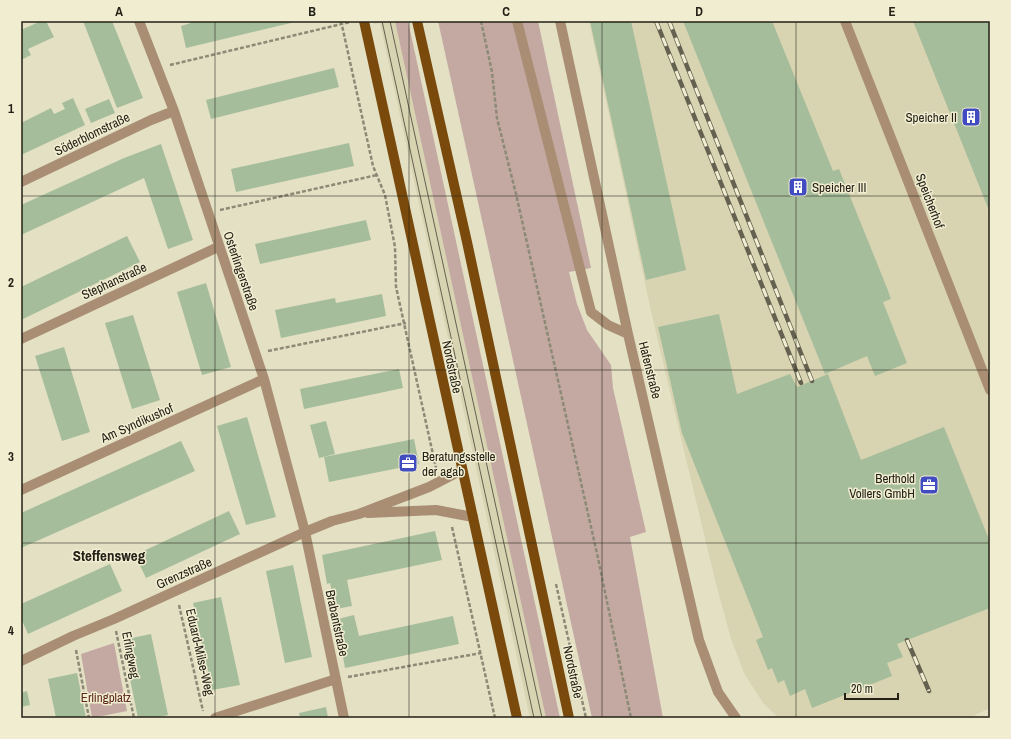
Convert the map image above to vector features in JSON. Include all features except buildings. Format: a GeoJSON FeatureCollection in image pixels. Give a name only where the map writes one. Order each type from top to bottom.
{"type":"FeatureCollection","features":[{"type":"Feature","properties":{"kind":"main road","name":"Nordstraße"},"geometry":{"type":"LineString","coordinates":[[364,21],[517,718]]}},
{"type":"Feature","properties":{"kind":"main road","name":"Nordstraße"},"geometry":{"type":"LineString","coordinates":[[417,21],[467,242],[569,718]]}},
{"type":"Feature","properties":{"kind":"street","name":"Osterlingerstraße"},"geometry":{"type":"LineString","coordinates":[[139,21],[174,111],[218,247],[264,379],[305,532]]}},
{"type":"Feature","properties":{"kind":"street"},"geometry":{"type":"LineString","coordinates":[[517,21],[591,312],[608,325],[628,334]]}},
{"type":"Feature","properties":{"kind":"street","name":"Hafenstraße"},"geometry":{"type":"LineString","coordinates":[[560,21],[628,334],[699,640],[718,692],[736,718]]}},
{"type":"Feature","properties":{"kind":"street","name":"Speicherhof"},"geometry":{"type":"LineString","coordinates":[[845,21],[990,390]]}},
{"type":"Feature","properties":{"kind":"street","name":"Söderblomstraße"},"geometry":{"type":"LineString","coordinates":[[21,182],[151,120],[174,111]]}},
{"type":"Feature","properties":{"kind":"street","name":"Stephanstraße"},"geometry":{"type":"LineString","coordinates":[[21,339],[218,247]]}},
{"type":"Feature","properties":{"kind":"street","name":"Am Syndikushof"},"geometry":{"type":"LineString","coordinates":[[21,490],[264,379]]}},
{"type":"Feature","properties":{"kind":"street","name":"Grenzstraße"},"geometry":{"type":"LineString","coordinates":[[21,661],[73,636],[114,619],[305,532],[332,521],[359,514],[462,470]]}},
{"type":"Feature","properties":{"kind":"street","name":"Grenzstraße"},"geometry":{"type":"LineString","coordinates":[[359,514],[436,510],[473,517]]}},
{"type":"Feature","properties":{"kind":"street","name":"Brabantstraße"},"geometry":{"type":"LineString","coordinates":[[305,532],[344,718]]}},
{"type":"Feature","properties":{"kind":"street"},"geometry":{"type":"LineString","coordinates":[[215,718],[336,679]]}},
{"type":"Feature","properties":{"kind":"path"},"geometry":{"type":"LineString","coordinates":[[158,68],[341,22],[354,21]]}},
{"type":"Feature","properties":{"kind":"path"},"geometry":{"type":"LineString","coordinates":[[481,21],[492,72],[497,118],[516,194],[596,550],[631,718]]}},
{"type":"Feature","properties":{"kind":"path"},"geometry":{"type":"LineString","coordinates":[[341,22],[374,166],[385,195],[395,247],[396,287],[406,323],[439,481]]}},
{"type":"Feature","properties":{"kind":"path"},"geometry":{"type":"LineString","coordinates":[[208,213],[377,175]]}},
{"type":"Feature","properties":{"kind":"path"},"geometry":{"type":"LineString","coordinates":[[255,353],[406,323]]}},
{"type":"Feature","properties":{"kind":"path"},"geometry":{"type":"LineString","coordinates":[[447,512],[495,718]]}},
{"type":"Feature","properties":{"kind":"path"},"geometry":{"type":"LineString","coordinates":[[555,580],[586,718]]}},
{"type":"Feature","properties":{"kind":"path","name":"Eduard-Milse-Weg"},"geometry":{"type":"LineString","coordinates":[[176,590],[205,718]]}},
{"type":"Feature","properties":{"kind":"path","name":"Erlingweg"},"geometry":{"type":"LineString","coordinates":[[114,619],[134,718]]}},
{"type":"Feature","properties":{"kind":"path"},"geometry":{"type":"LineString","coordinates":[[73,636],[89,718]]}},
{"type":"Feature","properties":{"kind":"path"},"geometry":{"type":"LineString","coordinates":[[336,679],[481,653]]}},
{"type":"Feature","properties":{"kind":"shaded area"},"geometry":{"type":"Polygon","coordinates":[[[373,21],[395,21],[546,718],[530,718],[380,23],[374,24],[373,21]]]}},
{"type":"Feature","properties":{"kind":"shaded area"},"geometry":{"type":"Polygon","coordinates":[[[589,21],[990,21],[990,708],[969,718],[779,718],[764,704],[745,675],[731,639],[715,580],[680,434],[651,311],[589,21]]]}},
{"type":"Feature","properties":{"kind":"green space"},"geometry":{"type":"Polygon","coordinates":[[[395,21],[408,21],[560,718],[546,718],[395,21]]]}},
{"type":"Feature","properties":{"kind":"green space"},"geometry":{"type":"Polygon","coordinates":[[[438,21],[538,21],[591,268],[569,272],[577,304],[587,330],[611,365],[613,388],[646,532],[630,537],[663,718],[592,718],[438,21]]]}},
{"type":"Feature","properties":{"kind":"green space","name":"Erlingplatz"},"geometry":{"type":"Polygon","coordinates":[[[114,643],[127,711],[92,718],[81,654],[114,643]]]}},
{"type":"Feature","properties":{"kind":"tram line"},"geometry":{"type":"LineString","coordinates":[[382,21],[534,718]]}},
{"type":"Feature","properties":{"kind":"tram line"},"geometry":{"type":"LineString","coordinates":[[390,21],[542,718]]}},
{"type":"Feature","properties":{"kind":"railway"},"geometry":{"type":"LineString","coordinates":[[656,21],[801,383]]}},
{"type":"Feature","properties":{"kind":"railway"},"geometry":{"type":"LineString","coordinates":[[669,21],[812,381]]}},
{"type":"Feature","properties":{"kind":"railway"},"geometry":{"type":"LineString","coordinates":[[907,640],[929,691]]}},
{"type":"Feature","properties":{"kind":"place","name":"Speicher II"},"geometry":{"type":"Point","coordinates":[971,117]}},
{"type":"Feature","properties":{"kind":"place","name":"Speicher III"},"geometry":{"type":"Point","coordinates":[798,187]}},
{"type":"Feature","properties":{"kind":"place","name":"Beratungsstelle der agab"},"geometry":{"type":"Point","coordinates":[408,463]}},
{"type":"Feature","properties":{"kind":"place","name":"Berthold Vollers GmbH"},"geometry":{"type":"Point","coordinates":[929,485]}},
{"type":"Feature","properties":{"kind":"district","name":"Steffensweg"},"geometry":{"type":"Point","coordinates":[109,555]}}]}
